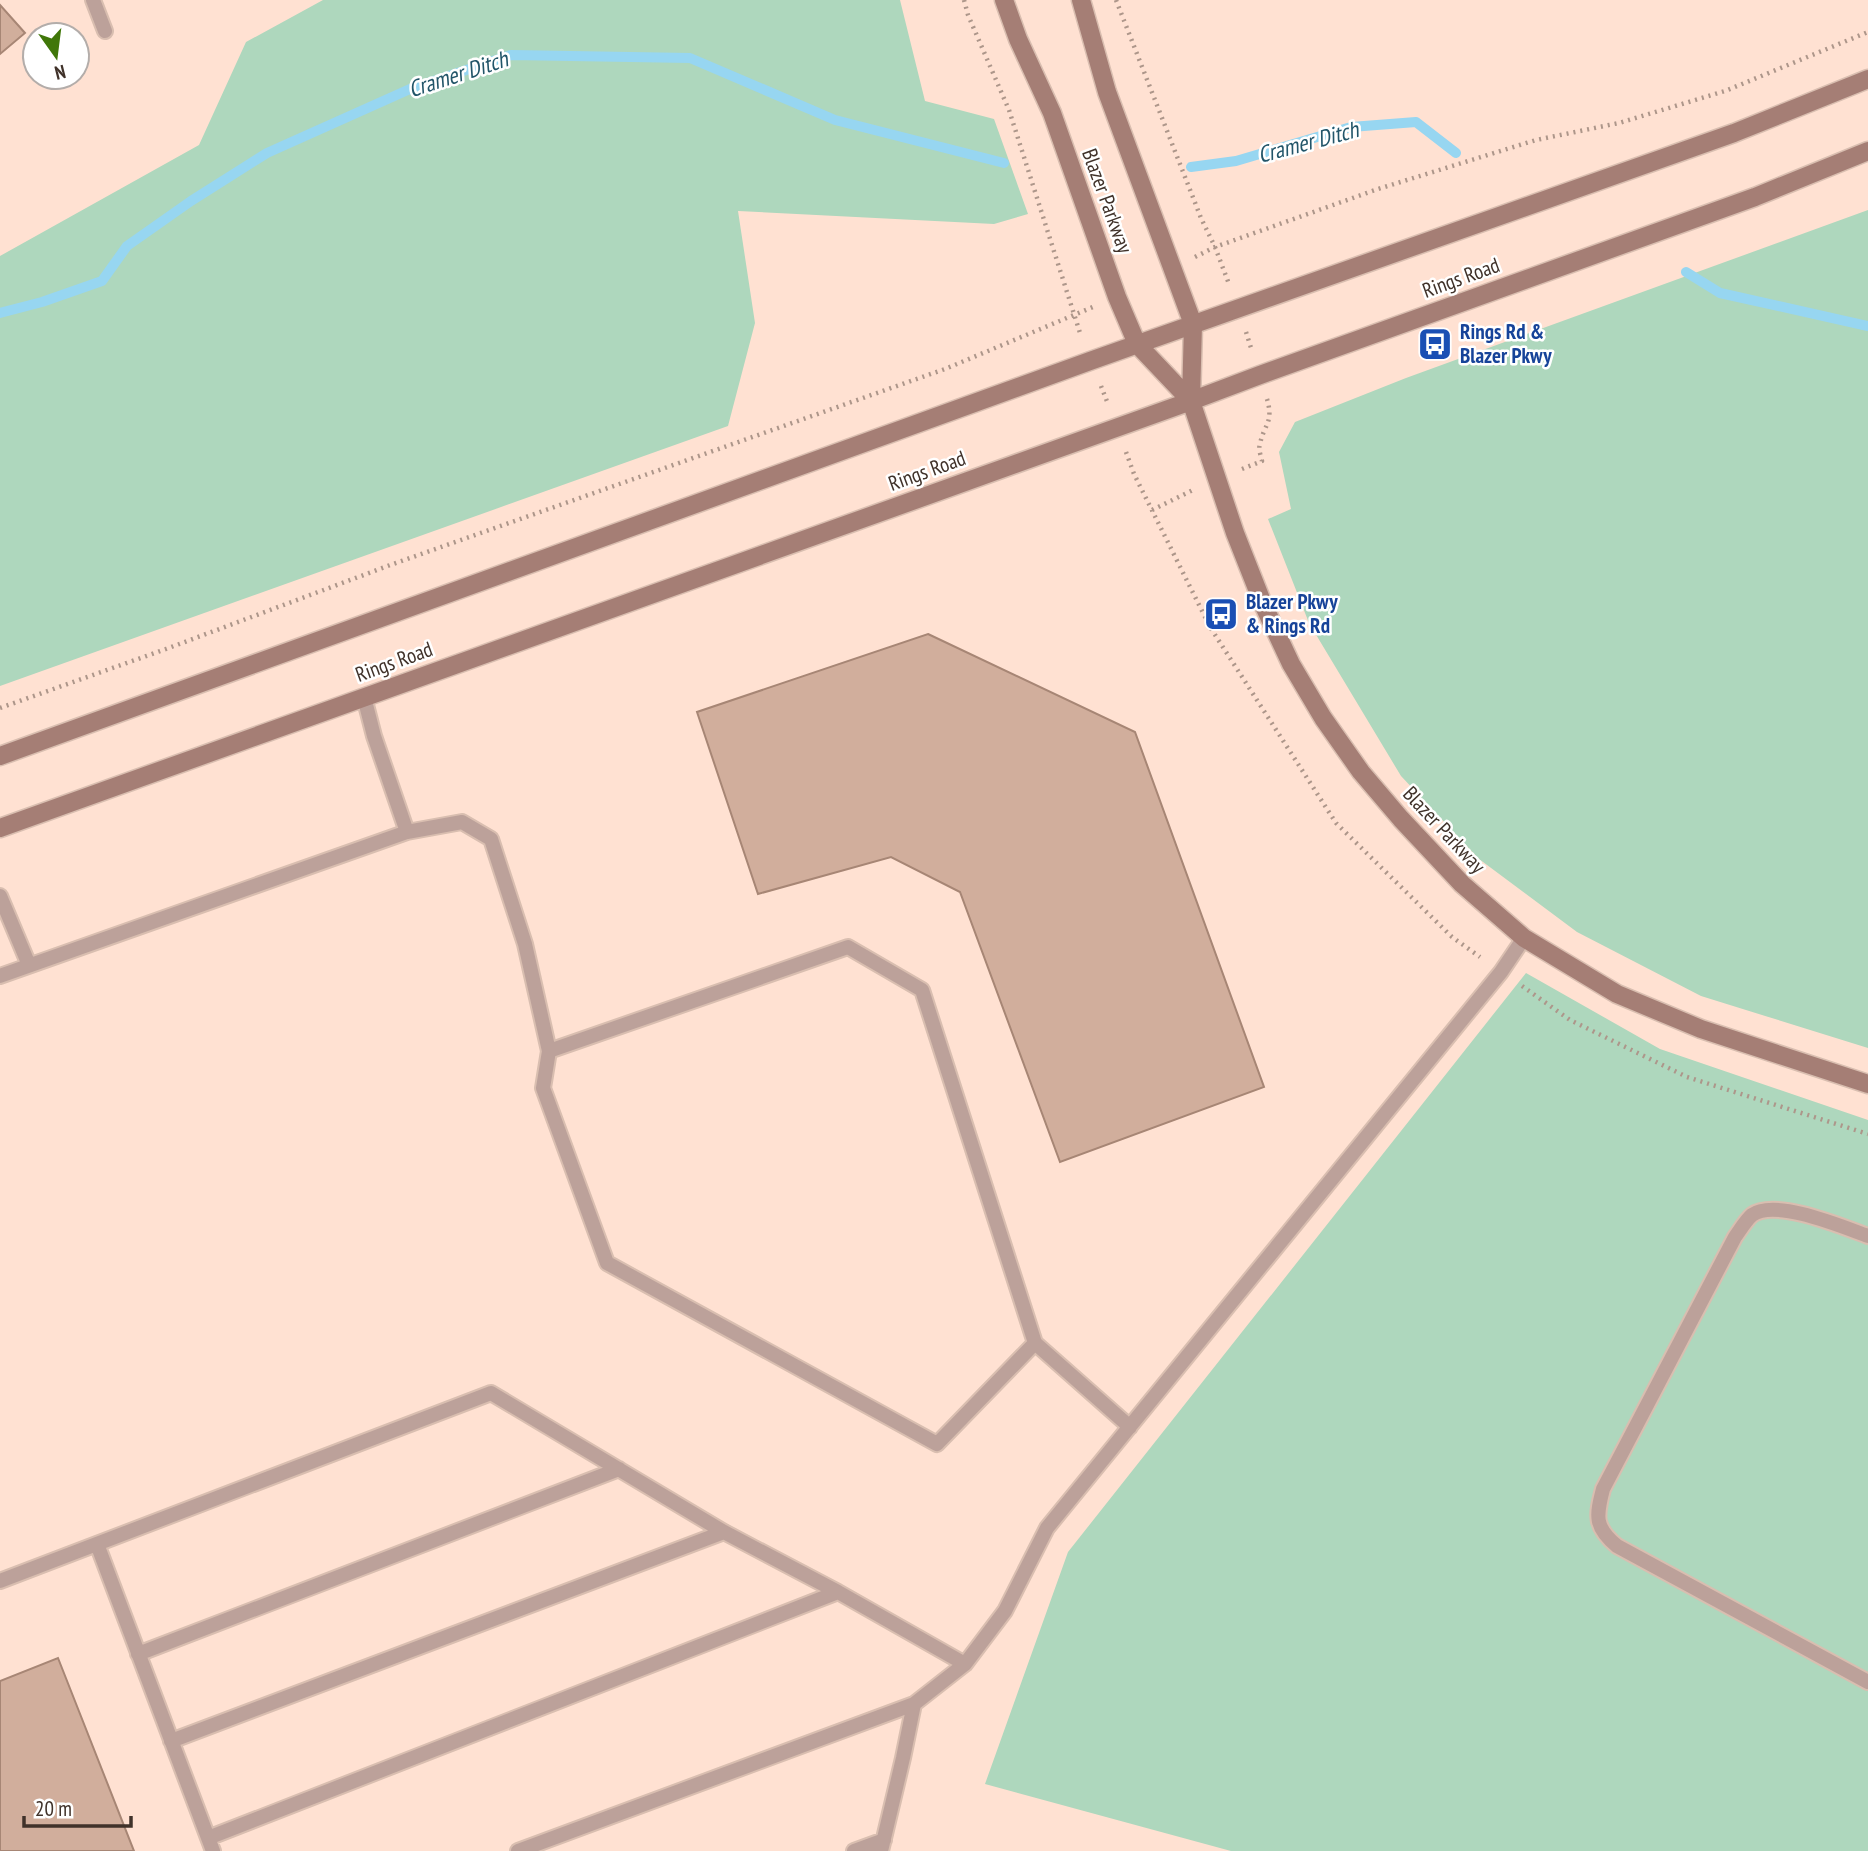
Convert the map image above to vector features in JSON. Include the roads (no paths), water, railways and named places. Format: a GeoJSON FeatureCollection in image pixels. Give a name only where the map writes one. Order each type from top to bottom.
{"type":"FeatureCollection","features":[{"type":"Feature","properties":{"kind":"main road","name":"Blazer Parkway"},"geometry":{"type":"LineString","coordinates":[[1004,0],[1018,39],[1052,113],[1117,297],[1137,344],[1191,401]]}},
{"type":"Feature","properties":{"kind":"main road","name":"Blazer Parkway"},"geometry":{"type":"LineString","coordinates":[[1081,0],[1107,92],[1193,324],[1191,401],[1235,533],[1263,604],[1291,664],[1323,718],[1361,772],[1462,884],[1524,938],[1618,994],[1701,1029],[1868,1084]]}},
{"type":"Feature","properties":{"kind":"main road"},"geometry":{"type":"LineString","coordinates":[[0,756],[1137,344],[1734,132],[1868,79]]}},
{"type":"Feature","properties":{"kind":"main road","name":"Rings Road"},"geometry":{"type":"LineString","coordinates":[[0,828],[1755,197],[1868,151]]}},
{"type":"Feature","properties":{"kind":"lane"},"geometry":{"type":"LineString","coordinates":[[93,0],[105,31]]}},
{"type":"Feature","properties":{"kind":"lane"},"geometry":{"type":"LineString","coordinates":[[364,697],[374,736],[407,832]]}},
{"type":"Feature","properties":{"kind":"lane"},"geometry":{"type":"LineString","coordinates":[[0,976],[407,832],[462,822],[491,839],[525,944],[549,1051],[543,1088],[607,1263],[937,1444],[1035,1343]]}},
{"type":"Feature","properties":{"kind":"lane"},"geometry":{"type":"LineString","coordinates":[[0,896],[29,965]]}},
{"type":"Feature","properties":{"kind":"lane"},"geometry":{"type":"LineString","coordinates":[[518,1851],[914,1704],[965,1664],[1005,1611],[1047,1528],[1501,972],[1524,938]]}},
{"type":"Feature","properties":{"kind":"lane"},"geometry":{"type":"LineString","coordinates":[[549,1051],[848,947],[922,990],[1035,1343],[1130,1427]]}},
{"type":"Feature","properties":{"kind":"lane"},"geometry":{"type":"LineString","coordinates":[[1868,1236],[1796,1212],[1774,1210],[1754,1214],[1735,1237],[1603,1489],[1597,1514],[1604,1535],[1617,1546],[1868,1682]]}},
{"type":"Feature","properties":{"kind":"lane"},"geometry":{"type":"LineString","coordinates":[[0,1581],[491,1393],[724,1532],[838,1592],[965,1664]]}},
{"type":"Feature","properties":{"kind":"lane"},"geometry":{"type":"LineString","coordinates":[[138,1654],[619,1469]]}},
{"type":"Feature","properties":{"kind":"lane"},"geometry":{"type":"LineString","coordinates":[[172,1741],[724,1532]]}},
{"type":"Feature","properties":{"kind":"lane"},"geometry":{"type":"LineString","coordinates":[[97,1544],[210,1844],[838,1592]]}},
{"type":"Feature","properties":{"kind":"lane"},"geometry":{"type":"LineString","coordinates":[[854,1851],[883,1845],[914,1704]]}},
{"type":"Feature","properties":{"kind":"waterway","name":"Cramer Ditch"},"geometry":{"type":"LineString","coordinates":[[0,313],[102,281],[127,246],[267,153],[410,89],[511,55],[690,58],[835,120],[1004,163]]}},
{"type":"Feature","properties":{"kind":"waterway","name":"Cramer Ditch"},"geometry":{"type":"LineString","coordinates":[[1191,167],[1236,161],[1351,127],[1416,122],[1456,153]]}},
{"type":"Feature","properties":{"kind":"waterway","name":"Cramer Ditch"},"geometry":{"type":"LineString","coordinates":[[1686,272],[1720,293],[1868,326]]}},
{"type":"Feature","properties":{"kind":"place","name":"Rings Rd & Blazer Pkwy"},"geometry":{"type":"Point","coordinates":[1435,344]}},
{"type":"Feature","properties":{"kind":"place","name":"Blazer Pkwy & Rings Rd"},"geometry":{"type":"Point","coordinates":[1221,614]}}]}
